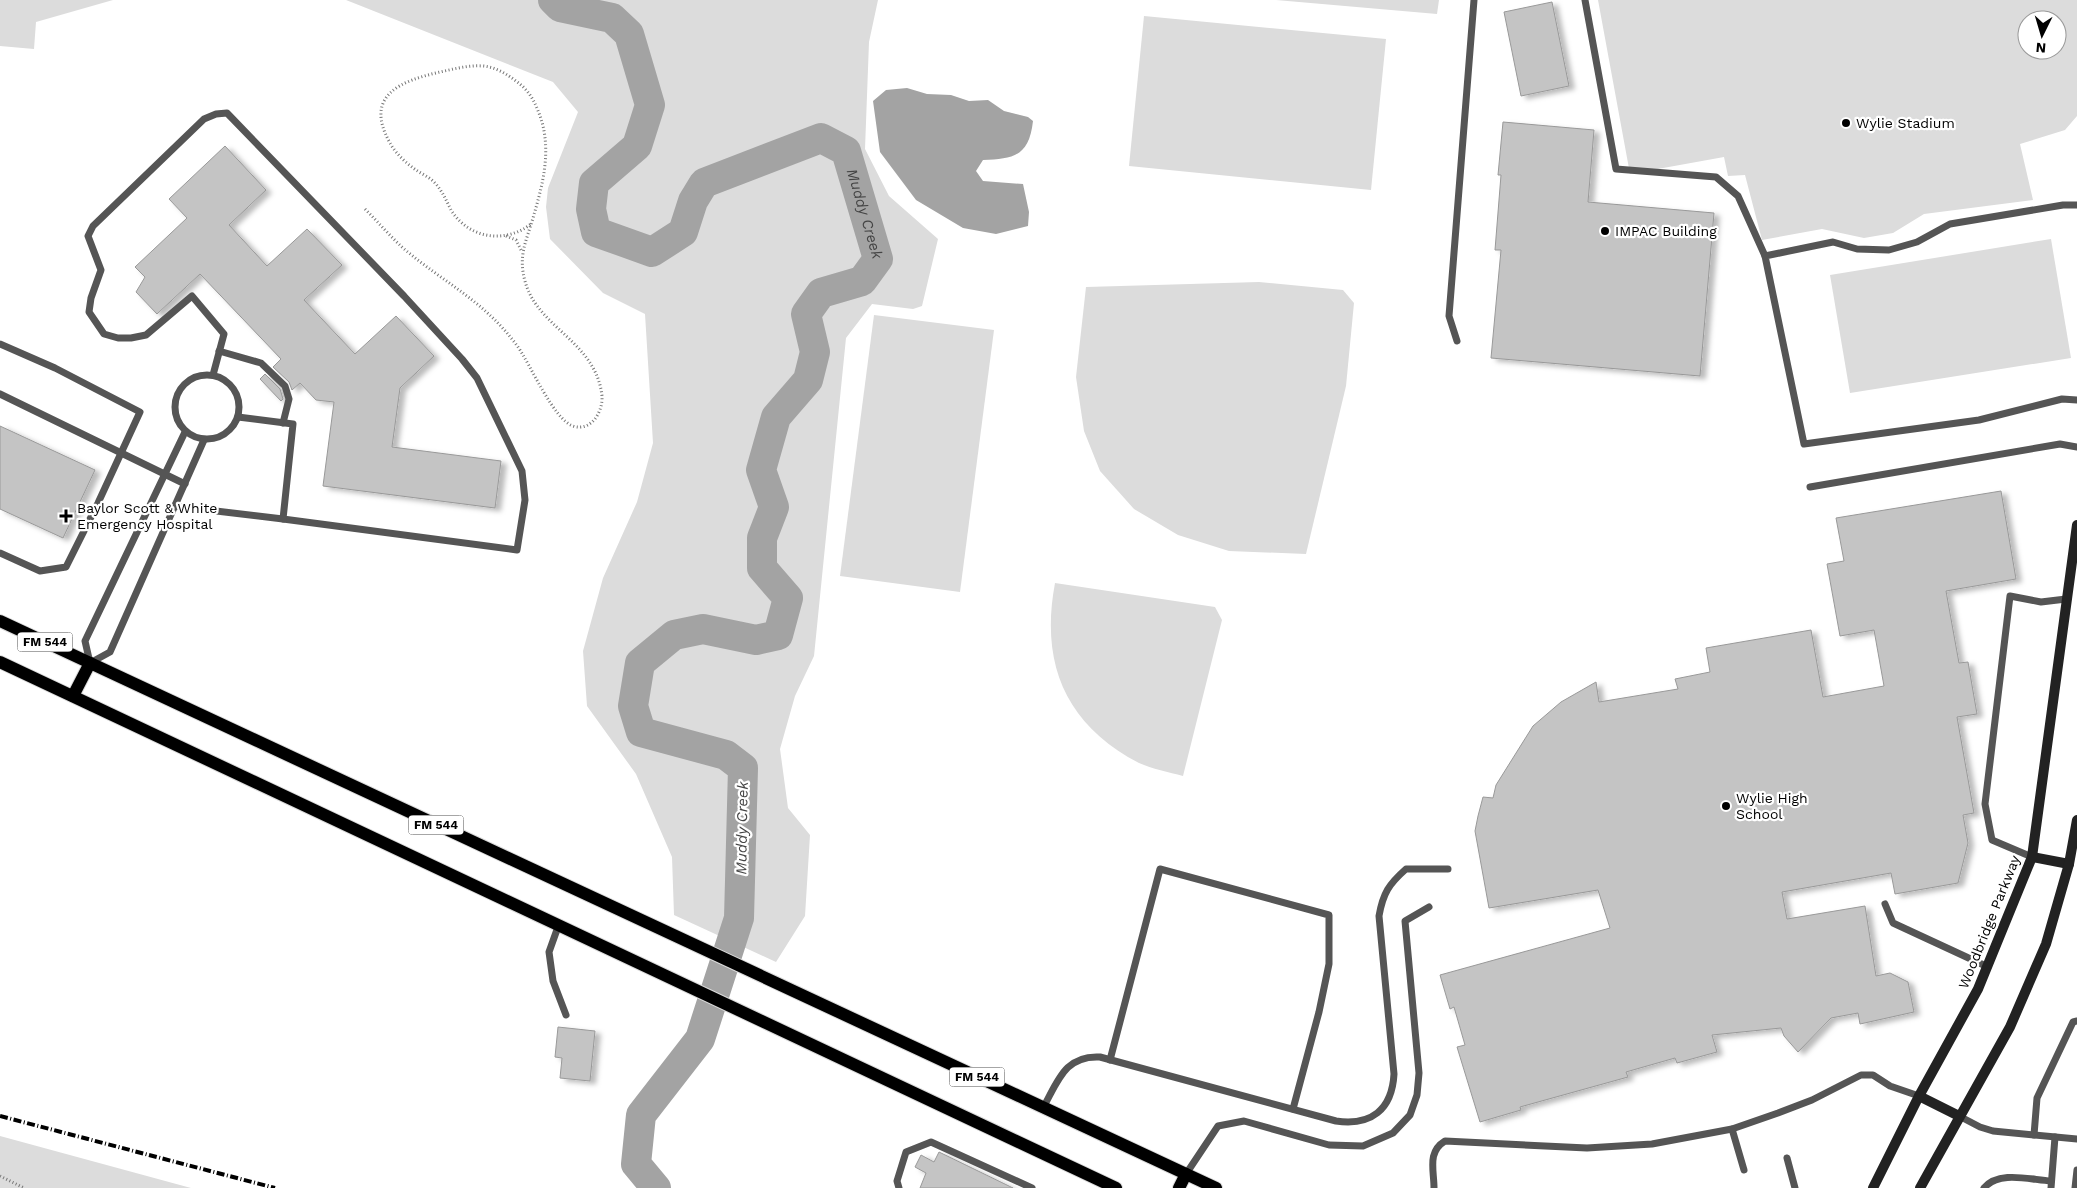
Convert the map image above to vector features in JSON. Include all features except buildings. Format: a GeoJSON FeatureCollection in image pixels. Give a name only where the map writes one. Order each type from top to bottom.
{"type":"FeatureCollection","features":[{"type":"Feature","properties":{"kind":"main road","name":"Woodbridge Parkway"},"geometry":{"type":"LineString","coordinates":[[1873,1188],[1918,1096],[1974,997],[2032,857],[2077,525]]}},
{"type":"Feature","properties":{"kind":"main road"},"geometry":{"type":"LineString","coordinates":[[2066,599],[2077,600]]}},
{"type":"Feature","properties":{"kind":"main road","name":"FM 544"},"geometry":{"type":"LineString","coordinates":[[0,621],[1216,1188]]}},
{"type":"Feature","properties":{"kind":"main road","name":"FM 544"},"geometry":{"type":"LineString","coordinates":[[0,662],[1116,1188]]}},
{"type":"Feature","properties":{"kind":"main road"},"geometry":{"type":"LineString","coordinates":[[73,696],[90,663]]}},
{"type":"Feature","properties":{"kind":"main road"},"geometry":{"type":"LineString","coordinates":[[1920,1188],[2010,1027],[2046,944],[2073,864],[2077,820]]}},
{"type":"Feature","properties":{"kind":"main road"},"geometry":{"type":"LineString","coordinates":[[2032,857],[2073,864]]}},
{"type":"Feature","properties":{"kind":"main road"},"geometry":{"type":"LineString","coordinates":[[1918,1096],[1959,1116]]}},
{"type":"Feature","properties":{"kind":"main road"},"geometry":{"type":"LineString","coordinates":[[1179,1188],[1186,1174]]}},
{"type":"Feature","properties":{"kind":"lane"},"geometry":{"type":"LineString","coordinates":[[1457,341],[1449,316],[1474,0]]}},
{"type":"Feature","properties":{"kind":"lane"},"geometry":{"type":"LineString","coordinates":[[1585,0],[1616,169],[1716,177],[1738,196],[1765,256],[1804,444],[1979,420],[2062,399],[2077,400]]}},
{"type":"Feature","properties":{"kind":"lane"},"geometry":{"type":"LineString","coordinates":[[174,506],[516,550],[524,500],[522,471],[477,378],[227,113],[216,114],[204,119],[93,226],[88,236],[101,270],[91,298],[89,312],[104,334],[118,338],[146,335],[192,296],[224,334],[213,375]]}},
{"type":"Feature","properties":{"kind":"lane"},"geometry":{"type":"LineString","coordinates":[[1765,256],[1833,242],[1857,249],[1889,250],[1916,242],[1950,224],[2063,205],[2077,205]]}},
{"type":"Feature","properties":{"kind":"lane"},"geometry":{"type":"LineString","coordinates":[[0,344],[55,368],[140,412],[120,452],[98,504],[66,567],[40,571],[0,553]]}},
{"type":"Feature","properties":{"kind":"lane"},"geometry":{"type":"LineString","coordinates":[[219,351],[261,363],[284,386],[289,399],[283,423]]}},
{"type":"Feature","properties":{"kind":"lane"},"geometry":{"type":"LineString","coordinates":[[202,375],[213,375],[223,379],[232,386],[238,401],[238,417],[225,434],[215,439],[204,440],[194,437],[185,432],[178,424],[174,403],[177,393],[183,384],[192,378],[202,375]]}},
{"type":"Feature","properties":{"kind":"lane"},"geometry":{"type":"LineString","coordinates":[[0,394],[185,484]]}},
{"type":"Feature","properties":{"kind":"lane"},"geometry":{"type":"LineString","coordinates":[[238,417],[293,424],[282,519]]}},
{"type":"Feature","properties":{"kind":"lane"},"geometry":{"type":"LineString","coordinates":[[185,432],[85,641],[90,663],[110,652],[204,440]]}},
{"type":"Feature","properties":{"kind":"lane"},"geometry":{"type":"LineString","coordinates":[[1810,487],[2060,444],[2077,446]]}},
{"type":"Feature","properties":{"kind":"lane"},"geometry":{"type":"LineString","coordinates":[[2032,857],[1992,840],[1985,804],[2010,596],[2042,602],[2066,599]]}},
{"type":"Feature","properties":{"kind":"lane"},"geometry":{"type":"LineString","coordinates":[[1110,1060],[1160,869],[1329,915],[1329,964],[1293,1110]]}},
{"type":"Feature","properties":{"kind":"lane"},"geometry":{"type":"LineString","coordinates":[[1043,1108],[1067,1067],[1077,1060],[1088,1056],[1110,1060],[1293,1110],[1350,1123],[1365,1120],[1378,1113],[1388,1102],[1393,1089],[1394,1074],[1379,916],[1382,898],[1392,882],[1406,869],[1448,869]]}},
{"type":"Feature","properties":{"kind":"lane"},"geometry":{"type":"LineString","coordinates":[[1885,904],[1893,923],[1988,967]]}},
{"type":"Feature","properties":{"kind":"lane"},"geometry":{"type":"LineString","coordinates":[[1186,1174],[1218,1126],[1244,1121],[1338,1146],[1363,1146],[1394,1133],[1410,1114],[1417,1095],[1419,1072],[1405,921],[1429,907]]}},
{"type":"Feature","properties":{"kind":"lane"},"geometry":{"type":"LineString","coordinates":[[559,924],[549,952],[553,981],[566,1015]]}},
{"type":"Feature","properties":{"kind":"lane"},"geometry":{"type":"LineString","coordinates":[[2034,1135],[2037,1098],[2073,1022],[2077,1021]]}},
{"type":"Feature","properties":{"kind":"lane"},"geometry":{"type":"LineString","coordinates":[[1434,1188],[1432,1156],[1445,1141],[1587,1148],[1652,1144],[1732,1129],[1812,1100],[1861,1075],[1873,1075],[1890,1086],[1918,1096]]}},
{"type":"Feature","properties":{"kind":"lane"},"geometry":{"type":"LineString","coordinates":[[1959,1116],[1980,1127],[2004,1132],[2077,1139]]}},
{"type":"Feature","properties":{"kind":"lane"},"geometry":{"type":"LineString","coordinates":[[1732,1129],[1744,1170]]}},
{"type":"Feature","properties":{"kind":"lane"},"geometry":{"type":"LineString","coordinates":[[1984,1188],[1990,1182],[2004,1178],[2051,1185],[2055,1137]]}},
{"type":"Feature","properties":{"kind":"lane"},"geometry":{"type":"LineString","coordinates":[[899,1188],[897,1181],[906,1152],[931,1142],[1032,1188]]}},
{"type":"Feature","properties":{"kind":"lane"},"geometry":{"type":"LineString","coordinates":[[1787,1158],[1795,1188]]}},
{"type":"Feature","properties":{"kind":"lane"},"geometry":{"type":"LineString","coordinates":[[2075,1188],[2077,1170]]}},
{"type":"Feature","properties":{"kind":"path"},"geometry":{"type":"LineString","coordinates":[[522,252],[531,224],[543,180],[546,157],[545,136],[539,113],[525,89],[506,74],[486,66],[470,66],[420,77],[393,89],[384,103],[381,121],[390,143],[397,153],[417,171],[434,182],[451,209],[466,225],[485,236],[506,236],[523,230],[531,224]]}},
{"type":"Feature","properties":{"kind":"path"},"geometry":{"type":"LineString","coordinates":[[365,209],[402,247],[492,315],[518,348],[560,417],[568,424],[580,427],[596,419],[600,412],[602,398],[600,386],[591,366],[580,349],[545,317],[535,303],[525,284],[522,252],[516,240],[506,236]]}},
{"type":"Feature","properties":{"kind":"path"},"geometry":{"type":"LineString","coordinates":[[0,1176],[24,1188]]}},
{"type":"Feature","properties":{"kind":"shaded area"},"geometry":{"type":"Polygon","coordinates":[[[0,0],[113,0],[36,22],[34,49],[0,46],[0,0]]]}},
{"type":"Feature","properties":{"kind":"shaded area"},"geometry":{"type":"Polygon","coordinates":[[[346,0],[878,0],[869,42],[865,149],[889,196],[938,239],[922,306],[913,309],[872,304],[846,338],[814,656],[795,696],[780,749],[788,808],[810,835],[805,916],[776,962],[674,915],[672,857],[636,774],[587,706],[583,651],[603,578],[637,502],[653,443],[645,314],[603,293],[550,239],[546,207],[548,188],[578,112],[553,82],[346,0]]]}},
{"type":"Feature","properties":{"kind":"shaded area"},"geometry":{"type":"Polygon","coordinates":[[[1276,0],[1439,0],[1437,14],[1276,0]]]}},
{"type":"Feature","properties":{"kind":"shaded area","name":"Wylie Stadium"},"geometry":{"type":"Polygon","coordinates":[[[1598,0],[2077,0],[2077,116],[2065,130],[2020,144],[2033,200],[1924,214],[1893,233],[1864,238],[1822,229],[1762,240],[1745,175],[1728,176],[1724,157],[1630,174],[1598,0]]]}},
{"type":"Feature","properties":{"kind":"shaded area"},"geometry":{"type":"Polygon","coordinates":[[[1144,16],[1386,39],[1371,190],[1129,166],[1144,16]]]}},
{"type":"Feature","properties":{"kind":"shaded area"},"geometry":{"type":"Polygon","coordinates":[[[907,88],[927,94],[951,95],[969,101],[988,100],[1004,111],[1028,117],[1033,121],[1028,142],[1024,148],[1011,156],[983,160],[976,171],[983,181],[1023,184],[1029,212],[1028,226],[996,234],[963,228],[916,200],[880,152],[873,101],[886,90],[907,88]]]}},
{"type":"Feature","properties":{"kind":"shaded area"},"geometry":{"type":"Polygon","coordinates":[[[2051,239],[2071,358],[1850,393],[1830,275],[2051,239]]]}},
{"type":"Feature","properties":{"kind":"shaded area"},"geometry":{"type":"Polygon","coordinates":[[[1259,282],[1343,290],[1354,303],[1346,386],[1306,554],[1229,551],[1178,535],[1134,509],[1100,471],[1084,431],[1076,377],[1086,287],[1259,282]]]}},
{"type":"Feature","properties":{"kind":"shaded area"},"geometry":{"type":"Polygon","coordinates":[[[874,315],[994,330],[960,592],[840,576],[874,315]]]}},
{"type":"Feature","properties":{"kind":"shaded area"},"geometry":{"type":"Polygon","coordinates":[[[1055,583],[1215,607],[1222,620],[1183,776],[1139,763],[1114,747],[1093,730],[1076,710],[1064,688],[1055,665],[1051,639],[1051,612],[1055,583]]]}},
{"type":"Feature","properties":{"kind":"shaded area"},"geometry":{"type":"Polygon","coordinates":[[[0,1136],[191,1188],[0,1188],[0,1136]]]}},
{"type":"Feature","properties":{"kind":"waterway","name":"Muddy Creek"},"geometry":{"type":"LineString","coordinates":[[553,0],[560,7],[612,18],[629,34],[650,105],[637,146],[594,183],[591,209],[596,232],[652,252],[683,232],[693,201],[704,183],[821,138],[846,151],[878,259],[862,281],[821,293],[806,314],[815,352],[808,380],[776,417],[761,470],[774,507],[762,538],[762,568],[788,598],[778,635],[756,640],[703,629],[674,635],[640,663],[633,706],[641,732],[726,755],[743,768],[739,918],[700,1039],[641,1115],[636,1164],[656,1188]]}},
{"type":"Feature","properties":{"kind":"railway"},"geometry":{"type":"LineString","coordinates":[[0,1116],[275,1188]]}},
{"type":"Feature","properties":{"kind":"place","name":"Wylie Stadium"},"geometry":{"type":"Point","coordinates":[1846,123]}},
{"type":"Feature","properties":{"kind":"place","name":"IMPAC Building"},"geometry":{"type":"Point","coordinates":[1605,231]}},
{"type":"Feature","properties":{"kind":"place","name":"Baylor Scott & White Emergency Hospital"},"geometry":{"type":"Point","coordinates":[66,516]}},
{"type":"Feature","properties":{"kind":"place","name":"Wylie High School"},"geometry":{"type":"Point","coordinates":[1726,806]}}]}
